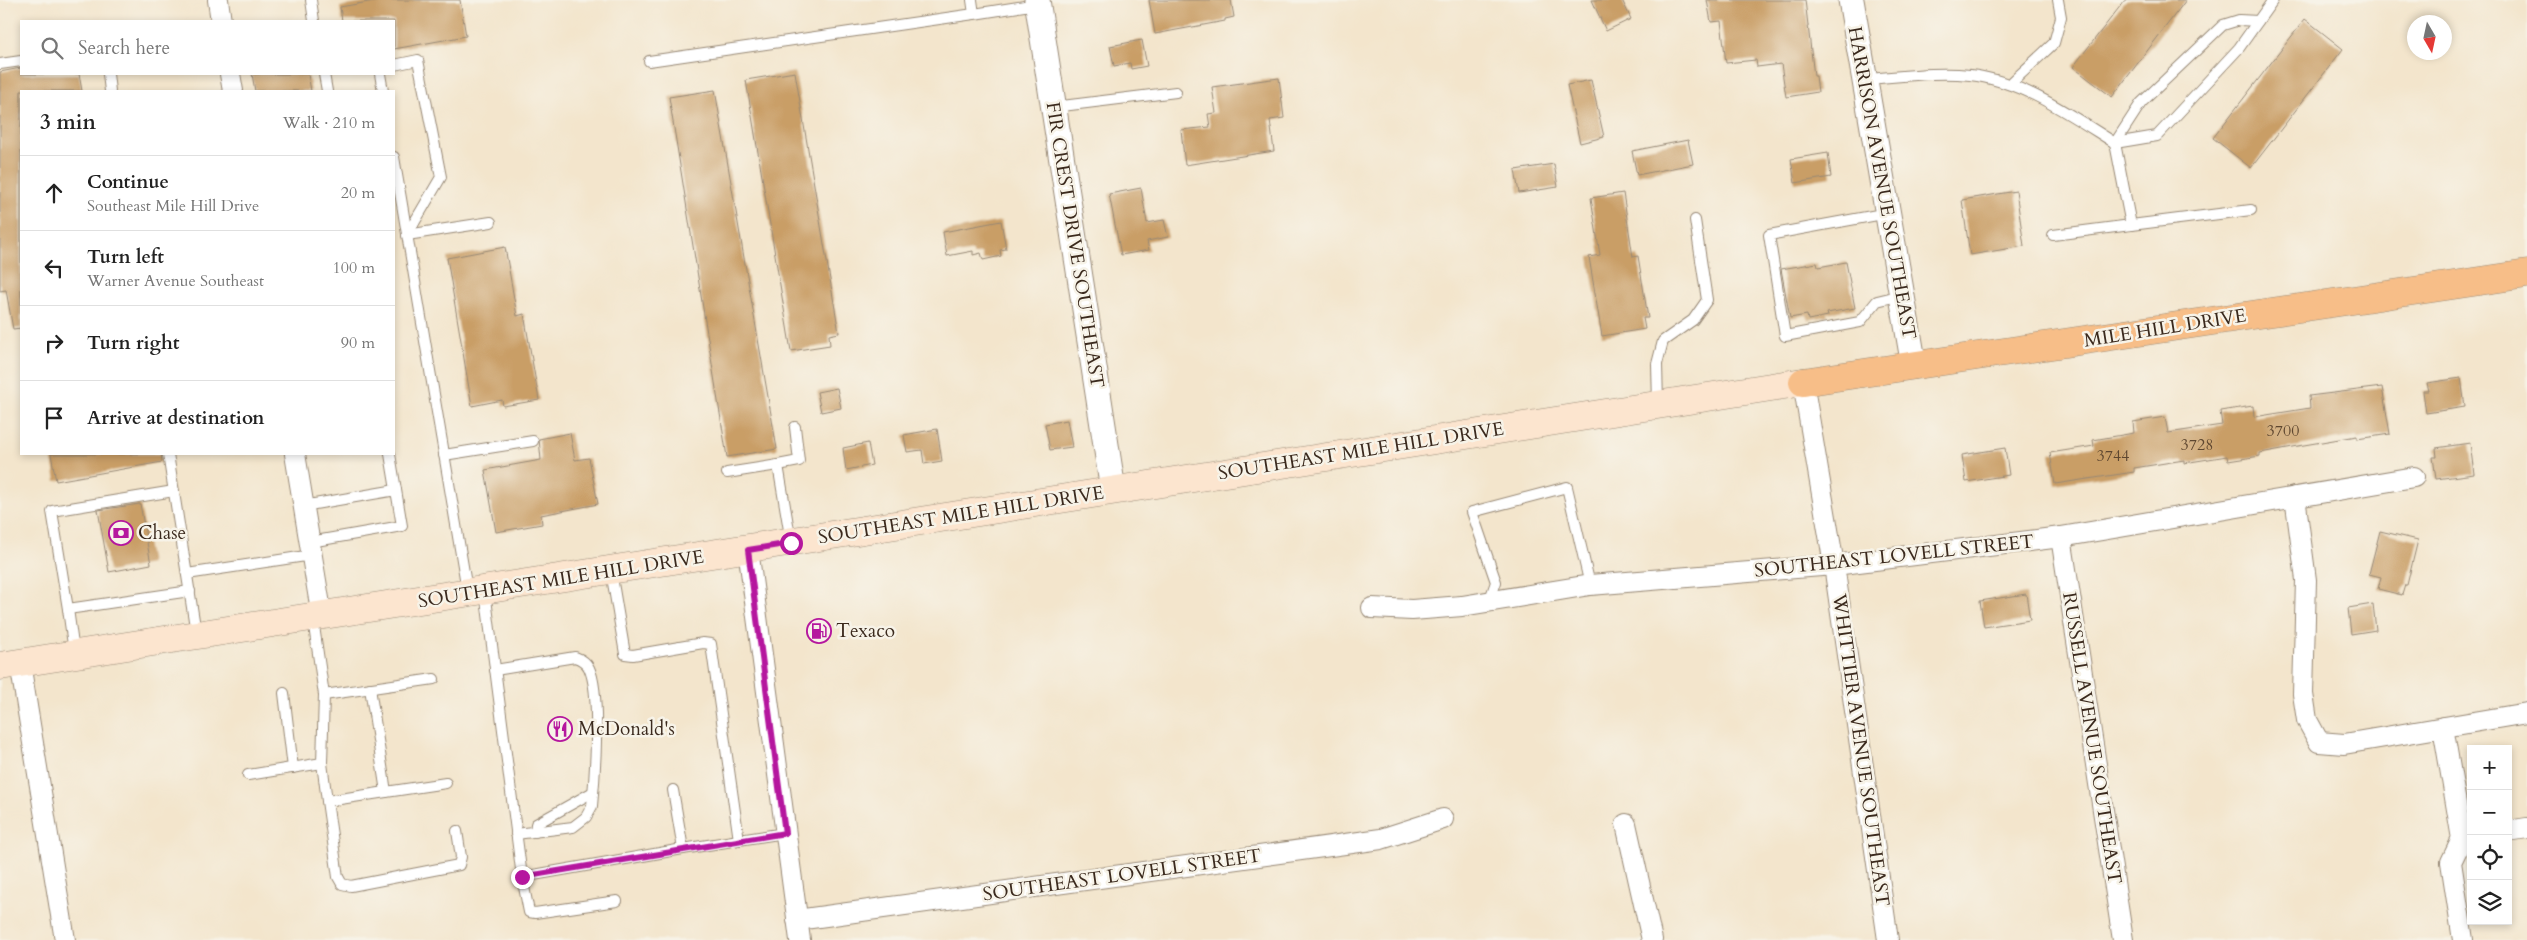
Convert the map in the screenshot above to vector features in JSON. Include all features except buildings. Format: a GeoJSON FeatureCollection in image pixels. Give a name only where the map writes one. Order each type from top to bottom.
{"type":"FeatureCollection","features":[{"type":"Feature","properties":{"kind":"main road","name":"MILE HILL DRIVE"},"geometry":{"type":"LineString","coordinates":[[1803,382],[2527,274]]}},
{"type":"Feature","properties":{"kind":"main road","name":"SOUTHEAST MILE HILL DRIVE"},"geometry":{"type":"LineString","coordinates":[[10,665],[318,618],[1113,490],[1803,382]]}},
{"type":"Feature","properties":{"kind":"street"},"geometry":{"type":"LineString","coordinates":[[218,0],[221,20]]}},
{"type":"Feature","properties":{"kind":"street","name":"HARRISON AVENUE SOUTHEAST"},"geometry":{"type":"LineString","coordinates":[[1851,0],[1914,366]]}},
{"type":"Feature","properties":{"kind":"street","name":"FIR CREST DRIVE SOUTHEAST"},"geometry":{"type":"LineString","coordinates":[[1038,2],[1113,490]]}},
{"type":"Feature","properties":{"kind":"street"},"geometry":{"type":"LineString","coordinates":[[230,75],[233,90]]}},
{"type":"Feature","properties":{"kind":"street","name":"WHITTIER AVENUE SOUTHEAST"},"geometry":{"type":"LineString","coordinates":[[1803,382],[1834,564],[1888,940]]}},
{"type":"Feature","properties":{"kind":"street"},"geometry":{"type":"LineString","coordinates":[[295,455],[310,548],[318,618]]}},
{"type":"Feature","properties":{"kind":"street","name":"SOUTHEAST LOVELL STREET"},"geometry":{"type":"LineString","coordinates":[[1372,608],[1412,610],[1489,602],[1590,585],[1834,564],[2061,537],[2414,477]]}},
{"type":"Feature","properties":{"kind":"street"},"geometry":{"type":"LineString","coordinates":[[2295,497],[2306,580],[2303,694],[2306,720],[2318,742],[2344,744],[2527,712]]}},
{"type":"Feature","properties":{"kind":"street","name":"RUSSELL AVENUE SOUTHEAST"},"geometry":{"type":"LineString","coordinates":[[2061,537],[2123,940]]}},
{"type":"Feature","properties":{"kind":"street"},"geometry":{"type":"LineString","coordinates":[[748,550],[799,930]]}},
{"type":"Feature","properties":{"kind":"street"},"geometry":{"type":"LineString","coordinates":[[10,665],[65,940]]}},
{"type":"Feature","properties":{"kind":"street"},"geometry":{"type":"LineString","coordinates":[[2443,727],[2466,838],[2452,862],[2463,940]]}},
{"type":"Feature","properties":{"kind":"street","name":"SOUTHEAST LOVELL STREET"},"geometry":{"type":"LineString","coordinates":[[799,930],[1381,839],[1444,819]]}},
{"type":"Feature","properties":{"kind":"street"},"geometry":{"type":"LineString","coordinates":[[1626,824],[1652,940]]}},
{"type":"Feature","properties":{"kind":"street"},"geometry":{"type":"LineString","coordinates":[[2512,830],[2527,828]]}},
{"type":"Feature","properties":{"kind":"lane"},"geometry":{"type":"LineString","coordinates":[[311,0],[314,20]]}},
{"type":"Feature","properties":{"kind":"lane"},"geometry":{"type":"LineString","coordinates":[[972,0],[974,14]]}},
{"type":"Feature","properties":{"kind":"lane"},"geometry":{"type":"LineString","coordinates":[[2058,0],[2061,17]]}},
{"type":"Feature","properties":{"kind":"lane"},"geometry":{"type":"LineString","coordinates":[[2010,84],[2054,44],[2066,0]]}},
{"type":"Feature","properties":{"kind":"lane"},"geometry":{"type":"LineString","coordinates":[[1865,80],[1969,75],[2010,84],[2068,113],[2115,143],[2157,136],[2238,48],[2273,0]]}},
{"type":"Feature","properties":{"kind":"lane"},"geometry":{"type":"LineString","coordinates":[[649,61],[974,14],[1038,2]]}},
{"type":"Feature","properties":{"kind":"lane"},"geometry":{"type":"LineString","coordinates":[[2131,225],[2115,143],[2141,103],[2223,25],[2239,20],[2258,21]]}},
{"type":"Feature","properties":{"kind":"lane"},"geometry":{"type":"LineString","coordinates":[[395,64],[418,60],[441,177],[407,235]]}},
{"type":"Feature","properties":{"kind":"lane"},"geometry":{"type":"LineString","coordinates":[[0,64],[20,61]]}},
{"type":"Feature","properties":{"kind":"lane"},"geometry":{"type":"LineString","coordinates":[[108,75],[110,90]]}},
{"type":"Feature","properties":{"kind":"lane"},"geometry":{"type":"LineString","coordinates":[[324,75],[327,90]]}},
{"type":"Feature","properties":{"kind":"lane"},"geometry":{"type":"LineString","coordinates":[[380,75],[383,90]]}},
{"type":"Feature","properties":{"kind":"lane"},"geometry":{"type":"LineString","coordinates":[[1054,107],[1176,92]]}},
{"type":"Feature","properties":{"kind":"lane"},"geometry":{"type":"LineString","coordinates":[[395,163],[444,455],[495,670],[522,877],[529,912],[535,914],[617,901]]}},
{"type":"Feature","properties":{"kind":"lane"},"geometry":{"type":"LineString","coordinates":[[2053,235],[2251,210]]}},
{"type":"Feature","properties":{"kind":"lane"},"geometry":{"type":"LineString","coordinates":[[1888,213],[1769,235],[1785,336],[1860,322],[1877,301],[1902,295]]}},
{"type":"Feature","properties":{"kind":"lane"},"geometry":{"type":"LineString","coordinates":[[1658,405],[1657,364],[1663,341],[1693,320],[1707,300],[1695,220]]}},
{"type":"Feature","properties":{"kind":"lane"},"geometry":{"type":"LineString","coordinates":[[407,235],[491,222]]}},
{"type":"Feature","properties":{"kind":"lane"},"geometry":{"type":"LineString","coordinates":[[728,473],[799,461],[794,427]]}},
{"type":"Feature","properties":{"kind":"lane"},"geometry":{"type":"LineString","coordinates":[[444,455],[532,441]]}},
{"type":"Feature","properties":{"kind":"lane"},"geometry":{"type":"LineString","coordinates":[[168,455],[197,637]]}},
{"type":"Feature","properties":{"kind":"lane"},"geometry":{"type":"LineString","coordinates":[[187,574],[402,526],[390,455]]}},
{"type":"Feature","properties":{"kind":"lane"},"geometry":{"type":"LineString","coordinates":[[778,465],[791,543]]}},
{"type":"Feature","properties":{"kind":"lane"},"geometry":{"type":"LineString","coordinates":[[1489,602],[1496,582],[1472,512],[1567,487],[1590,585]]}},
{"type":"Feature","properties":{"kind":"lane"},"geometry":{"type":"LineString","coordinates":[[74,655],[52,511],[174,490]]}},
{"type":"Feature","properties":{"kind":"lane"},"geometry":{"type":"LineString","coordinates":[[303,506],[396,490]]}},
{"type":"Feature","properties":{"kind":"lane"},"geometry":{"type":"LineString","coordinates":[[611,570],[625,654],[633,655],[703,643],[711,644],[739,840]]}},
{"type":"Feature","properties":{"kind":"lane"},"geometry":{"type":"LineString","coordinates":[[68,609],[190,591]]}},
{"type":"Feature","properties":{"kind":"lane"},"geometry":{"type":"LineString","coordinates":[[318,618],[324,695],[322,763],[338,877],[342,884],[351,886],[459,865],[461,857],[457,831]]}},
{"type":"Feature","properties":{"kind":"lane"},"geometry":{"type":"LineString","coordinates":[[495,670],[575,657],[582,659],[589,666],[595,691],[593,792],[592,806],[586,817],[573,827],[516,834]]}},
{"type":"Feature","properties":{"kind":"lane"},"geometry":{"type":"LineString","coordinates":[[324,695],[434,678]]}},
{"type":"Feature","properties":{"kind":"lane"},"geometry":{"type":"LineString","coordinates":[[370,688],[386,792]]}},
{"type":"Feature","properties":{"kind":"lane"},"geometry":{"type":"LineString","coordinates":[[284,693],[293,768]]}},
{"type":"Feature","properties":{"kind":"lane"},"geometry":{"type":"LineString","coordinates":[[248,776],[322,763]]}},
{"type":"Feature","properties":{"kind":"lane"},"geometry":{"type":"LineString","coordinates":[[327,801],[446,783]]}},
{"type":"Feature","properties":{"kind":"lane"},"geometry":{"type":"LineString","coordinates":[[673,790],[683,849]]}},
{"type":"Feature","properties":{"kind":"lane"},"geometry":{"type":"LineString","coordinates":[[535,832],[536,824],[593,792]]}},
{"type":"Feature","properties":{"kind":"lane"},"geometry":{"type":"LineString","coordinates":[[522,877],[785,833]]}},
{"type":"Feature","properties":{"kind":"place","name":"Chase"},"geometry":{"type":"Point","coordinates":[121,533]}},
{"type":"Feature","properties":{"kind":"place","name":"Texaco"},"geometry":{"type":"Point","coordinates":[819,631]}},
{"type":"Feature","properties":{"kind":"place","name":"McDonald's"},"geometry":{"type":"Point","coordinates":[560,729]}},
{"type":"Feature","properties":{"kind":"route"},"geometry":{"type":"LineString","coordinates":[[522,877],[785,833],[748,550],[791,543]]}}]}
